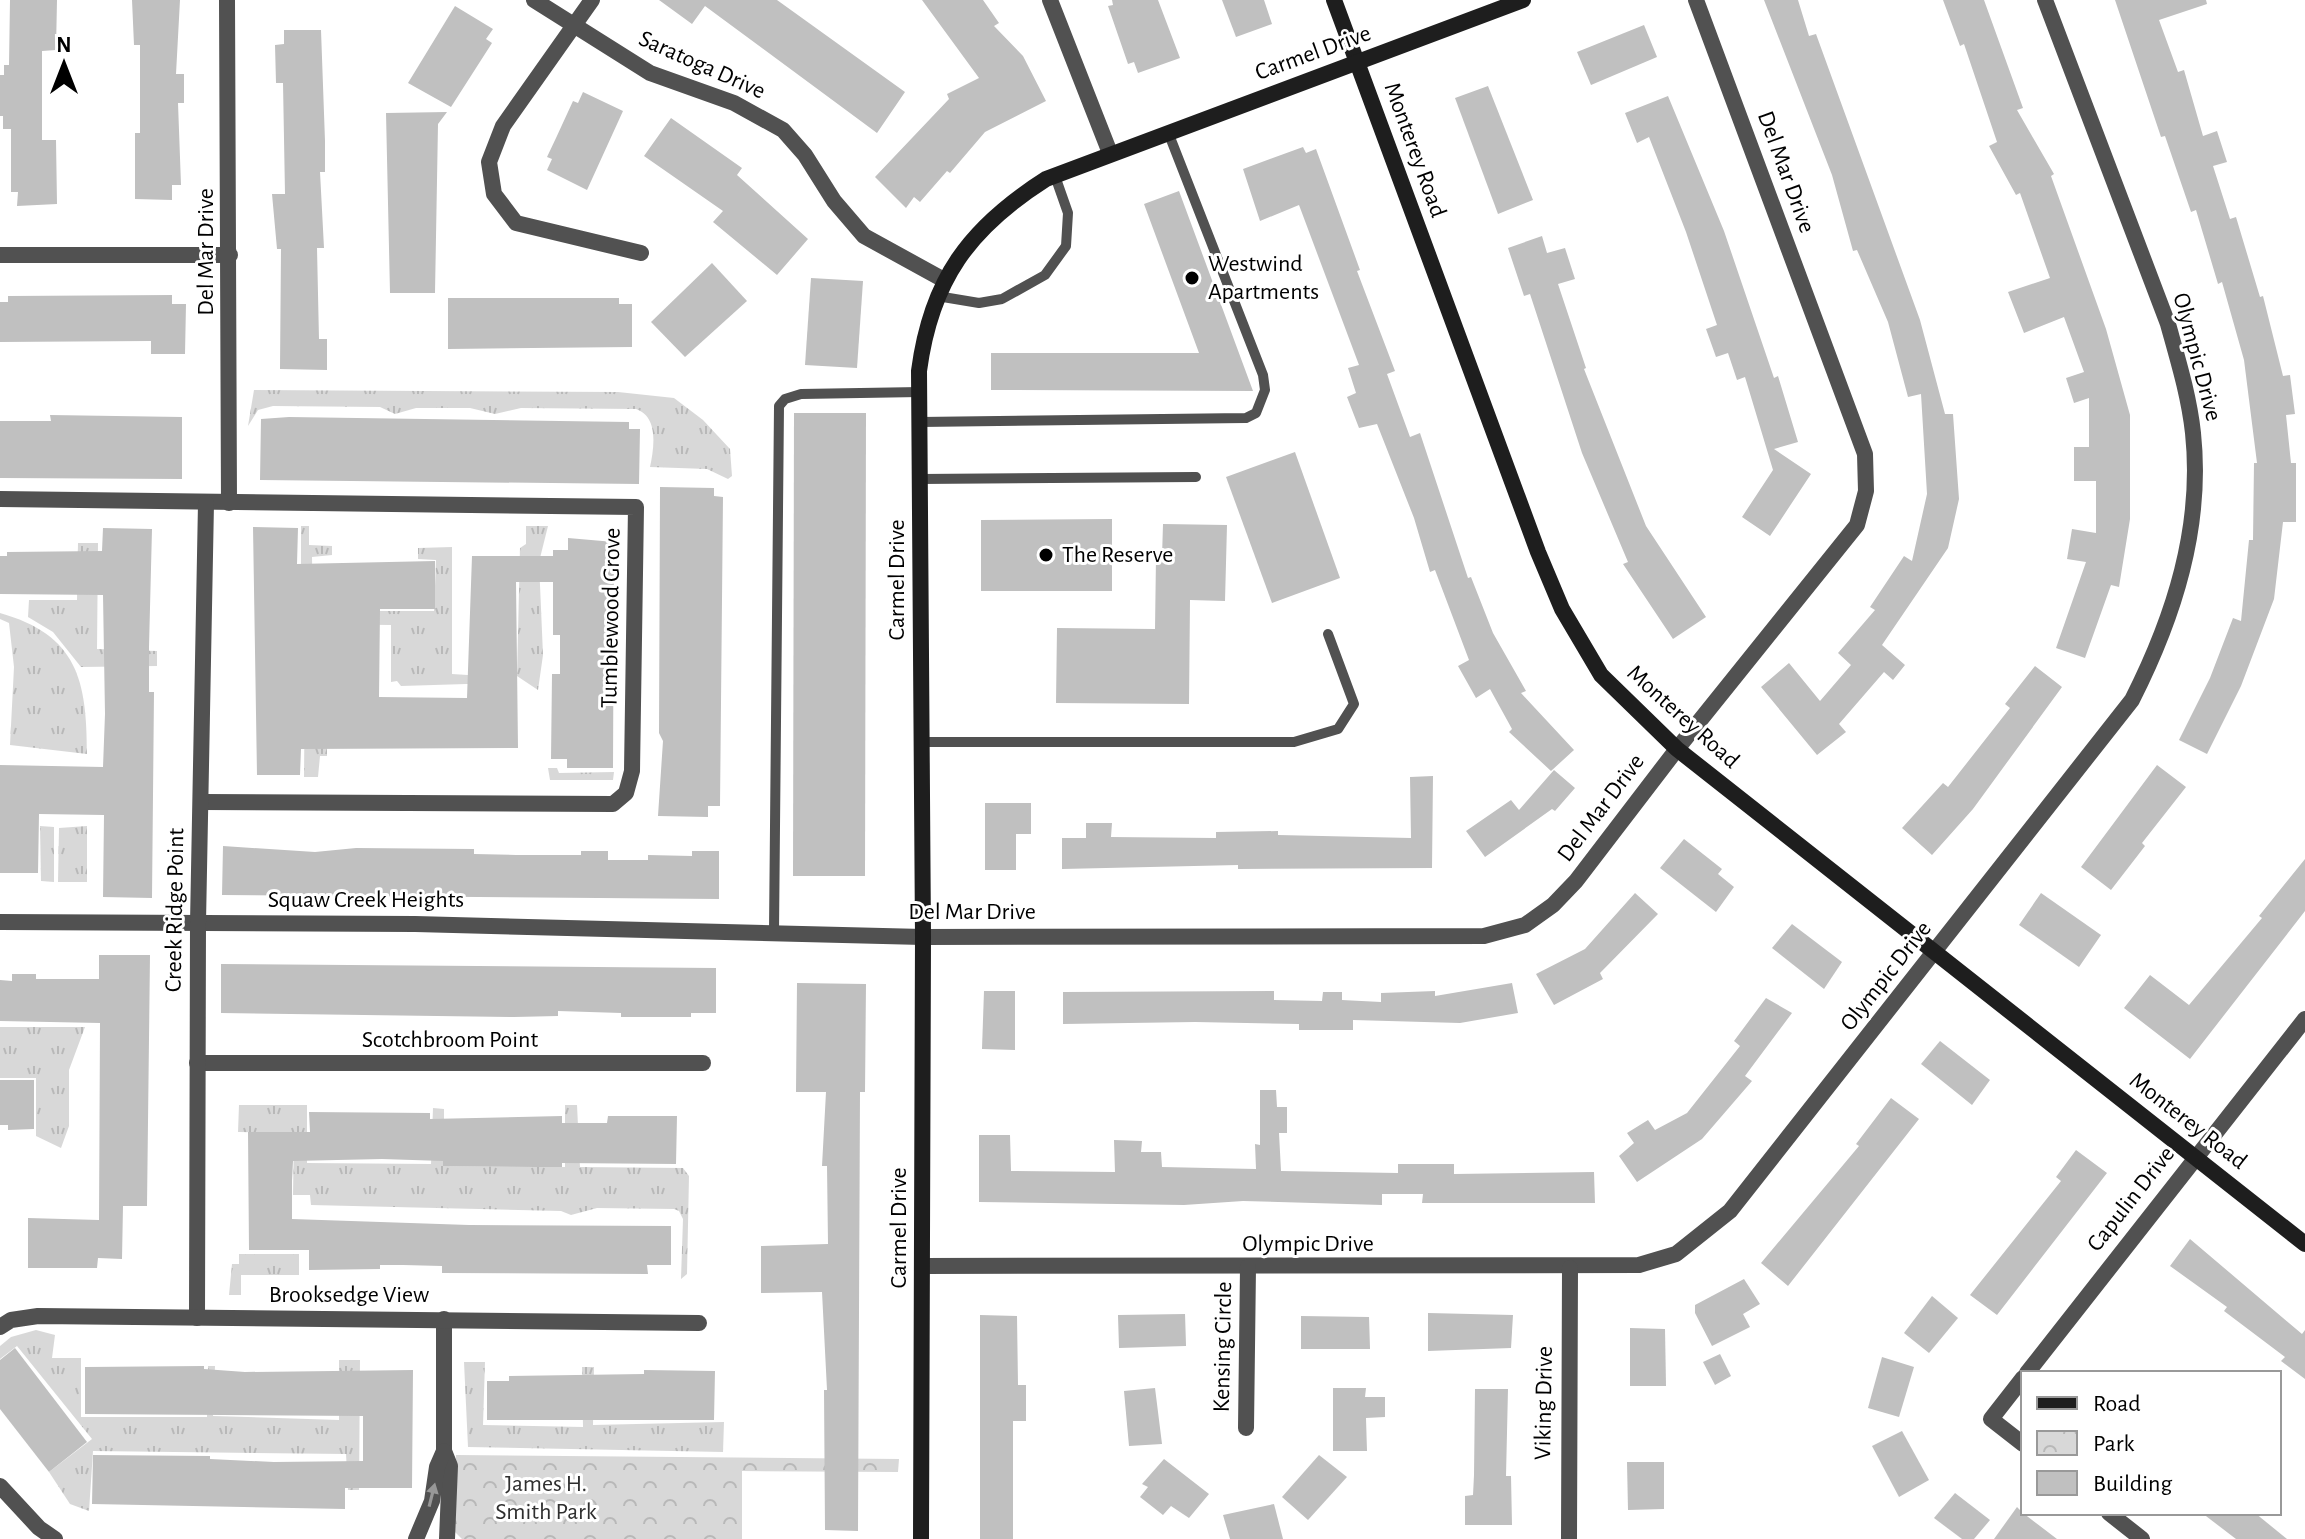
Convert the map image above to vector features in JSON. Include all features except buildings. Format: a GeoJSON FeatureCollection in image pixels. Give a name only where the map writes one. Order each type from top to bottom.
{"type":"FeatureCollection","features":[{"type":"Feature","properties":{"kind":"street","name":"Del Mar Drive"},"geometry":{"type":"LineString","coordinates":[[227,0],[229,503]]}},
{"type":"Feature","properties":{"kind":"street","name":"Saratoga Drive"},"geometry":{"type":"LineString","coordinates":[[534,0],[572,27],[650,73],[734,103],[783,130],[805,155],[834,201],[864,236],[944,280]]}},
{"type":"Feature","properties":{"kind":"street"},"geometry":{"type":"LineString","coordinates":[[592,0],[503,126],[489,162],[494,194],[516,223],[641,253]]}},
{"type":"Feature","properties":{"kind":"street"},"geometry":{"type":"LineString","coordinates":[[1050,0],[1110,153]]}},
{"type":"Feature","properties":{"kind":"street","name":"Monterey Road"},"geometry":{"type":"LineString","coordinates":[[1334,0],[1562,609],[1601,675],[1677,749],[2305,1244]]}},
{"type":"Feature","properties":{"kind":"street","name":"Carmel Drive"},"geometry":{"type":"LineString","coordinates":[[921,1539],[923,937],[920,392],[923,338],[937,296],[972,236],[1007,203],[1055,176],[1523,0]]}},
{"type":"Feature","properties":{"kind":"street","name":"Del Mar Drive"},"geometry":{"type":"LineString","coordinates":[[731,932],[923,937],[1484,936],[1525,925],[1553,905],[1857,525],[1866,491],[1865,454],[1696,0]]}},
{"type":"Feature","properties":{"kind":"street","name":"Olympic Drive"},"geometry":{"type":"LineString","coordinates":[[923,1266],[1570,1268],[1639,1265],[1676,1254],[1704,1235],[1730,1211],[2132,700],[2163,636],[2190,538],[2195,486],[2193,433],[2183,378],[2168,324],[2045,0]]}},
{"type":"Feature","properties":{"kind":"street"},"geometry":{"type":"LineString","coordinates":[[0,255],[230,255]]}},
{"type":"Feature","properties":{"kind":"street","name":"Tumblewood Grove"},"geometry":{"type":"LineString","coordinates":[[0,499],[636,507],[632,771],[626,793],[613,804],[202,802]]}},
{"type":"Feature","properties":{"kind":"street","name":"Creek Ridge Point"},"geometry":{"type":"LineString","coordinates":[[197,1318],[198,923],[206,503]]}},
{"type":"Feature","properties":{"kind":"street","name":"Squaw Creek Heights"},"geometry":{"type":"LineString","coordinates":[[0,922],[446,924],[731,932]]}},
{"type":"Feature","properties":{"kind":"street","name":"Capulin Drive"},"geometry":{"type":"LineString","coordinates":[[2028,1371],[2305,1019]]}},
{"type":"Feature","properties":{"kind":"street","name":"Scotchbroom Point"},"geometry":{"type":"LineString","coordinates":[[197,1063],[703,1063]]}},
{"type":"Feature","properties":{"kind":"street","name":"Kensing Circle"},"geometry":{"type":"LineString","coordinates":[[1246,1428],[1248,1267]]}},
{"type":"Feature","properties":{"kind":"street","name":"Viking Drive"},"geometry":{"type":"LineString","coordinates":[[1569,1539],[1570,1268]]}},
{"type":"Feature","properties":{"kind":"street","name":"Brooksedge View"},"geometry":{"type":"LineString","coordinates":[[0,1327],[28,1316],[699,1323]]}},
{"type":"Feature","properties":{"kind":"street"},"geometry":{"type":"LineString","coordinates":[[444,1319],[444,1451],[450,1466],[447,1539]]}},
{"type":"Feature","properties":{"kind":"street","name":"Capulin Drive"},"geometry":{"type":"LineString","coordinates":[[2021,1380],[1991,1419],[2021,1442]]}},
{"type":"Feature","properties":{"kind":"street"},"geometry":{"type":"LineString","coordinates":[[416,1539],[432,1501],[437,1467],[444,1451]]}},
{"type":"Feature","properties":{"kind":"street"},"geometry":{"type":"LineString","coordinates":[[0,1486],[39,1528],[55,1539]]}},
{"type":"Feature","properties":{"kind":"street"},"geometry":{"type":"LineString","coordinates":[[2112,1515],[2142,1539]]}},
{"type":"Feature","properties":{"kind":"lane"},"geometry":{"type":"LineString","coordinates":[[920,422],[1246,418],[1256,413],[1265,390],[1263,375],[1168,132]]}},
{"type":"Feature","properties":{"kind":"lane"},"geometry":{"type":"LineString","coordinates":[[937,296],[979,303],[1002,299],[1045,275],[1066,246],[1068,213],[1055,176]]}},
{"type":"Feature","properties":{"kind":"lane"},"geometry":{"type":"LineString","coordinates":[[774,932],[779,406],[801,394],[920,392]]}},
{"type":"Feature","properties":{"kind":"lane"},"geometry":{"type":"LineString","coordinates":[[920,479],[1196,477]]}},
{"type":"Feature","properties":{"kind":"lane"},"geometry":{"type":"LineString","coordinates":[[922,742],[1294,742],[1338,729],[1354,704],[1328,634]]}},
{"type":"Feature","properties":{"kind":"green space"},"geometry":{"type":"Polygon","coordinates":[[[254,390],[618,392],[674,398],[703,420],[730,449],[732,476],[728,479],[707,469],[650,467],[652,426],[636,409],[521,408],[495,414],[470,408],[416,408],[395,414],[380,407],[273,406],[258,410],[248,426],[254,390]]]}},
{"type":"Feature","properties":{"kind":"green space"},"geometry":{"type":"Polygon","coordinates":[[[301,526],[309,526],[309,545],[332,546],[332,555],[312,557],[313,611],[434,611],[436,560],[418,559],[418,548],[452,547],[452,674],[499,677],[499,683],[401,686],[397,681],[391,682],[391,625],[301,624],[301,526]]]}},
{"type":"Feature","properties":{"kind":"green space"},"geometry":{"type":"Polygon","coordinates":[[[526,526],[548,526],[539,562],[543,655],[538,690],[517,676],[520,548],[526,544],[526,526]]]}},
{"type":"Feature","properties":{"kind":"green space"},"geometry":{"type":"Polygon","coordinates":[[[78,543],[98,543],[97,649],[157,651],[157,666],[81,667],[53,632],[28,617],[29,600],[77,600],[78,543]]]}},
{"type":"Feature","properties":{"kind":"green space"},"geometry":{"type":"Polygon","coordinates":[[[0,613],[26,622],[46,634],[62,648],[73,664],[84,704],[87,754],[10,745],[14,667],[9,623],[0,619],[0,613]]]}},
{"type":"Feature","properties":{"kind":"green space"},"geometry":{"type":"Polygon","coordinates":[[[327,641],[327,756],[320,756],[318,777],[304,777],[305,670],[327,641]]]}},
{"type":"Feature","properties":{"kind":"green space"},"geometry":{"type":"Polygon","coordinates":[[[548,768],[557,768],[559,773],[614,772],[613,780],[550,780],[548,768]]]}},
{"type":"Feature","properties":{"kind":"green space"},"geometry":{"type":"Polygon","coordinates":[[[40,826],[54,827],[54,882],[41,881],[40,826]]]}},
{"type":"Feature","properties":{"kind":"green space"},"geometry":{"type":"Polygon","coordinates":[[[87,826],[87,882],[58,882],[59,828],[87,826]]]}},
{"type":"Feature","properties":{"kind":"green space"},"geometry":{"type":"Polygon","coordinates":[[[0,1027],[85,1027],[69,1070],[69,1126],[61,1148],[36,1136],[36,1078],[0,1078],[0,1027]]]}},
{"type":"Feature","properties":{"kind":"green space"},"geometry":{"type":"Polygon","coordinates":[[[239,1105],[307,1105],[307,1163],[431,1164],[433,1108],[444,1109],[444,1166],[565,1167],[565,1105],[577,1105],[580,1167],[683,1168],[689,1176],[687,1274],[681,1279],[683,1219],[674,1209],[597,1208],[571,1215],[561,1211],[311,1205],[310,1195],[293,1195],[294,1133],[238,1132],[239,1105]]]}},
{"type":"Feature","properties":{"kind":"green space"},"geometry":{"type":"Polygon","coordinates":[[[239,1254],[299,1254],[299,1275],[241,1275],[241,1295],[229,1295],[232,1264],[239,1264],[239,1254]]]}},
{"type":"Feature","properties":{"kind":"green space"},"geometry":{"type":"Polygon","coordinates":[[[36,1330],[55,1335],[52,1358],[81,1358],[81,1417],[207,1417],[208,1366],[215,1366],[213,1416],[339,1420],[339,1360],[360,1360],[359,1490],[348,1490],[346,1454],[93,1451],[89,1511],[70,1504],[49,1472],[92,1439],[17,1346],[0,1359],[0,1346],[11,1337],[36,1330]]]}},
{"type":"Feature","properties":{"kind":"green space"},"geometry":{"type":"Polygon","coordinates":[[[464,1362],[485,1362],[483,1425],[583,1427],[582,1367],[594,1367],[593,1425],[724,1422],[723,1452],[468,1447],[464,1362]]]}},
{"type":"Feature","properties":{"kind":"green space","name":"James H. Smith Park"},"geometry":{"type":"Polygon","coordinates":[[[456,1455],[899,1459],[898,1472],[742,1471],[742,1539],[462,1539],[453,1530],[456,1455]]]}},
{"type":"Feature","properties":{"kind":"place","name":"Westwind Apartments"},"geometry":{"type":"Point","coordinates":[1192,278]}},
{"type":"Feature","properties":{"kind":"place","name":"The Reserve"},"geometry":{"type":"Point","coordinates":[1046,555]}}]}
